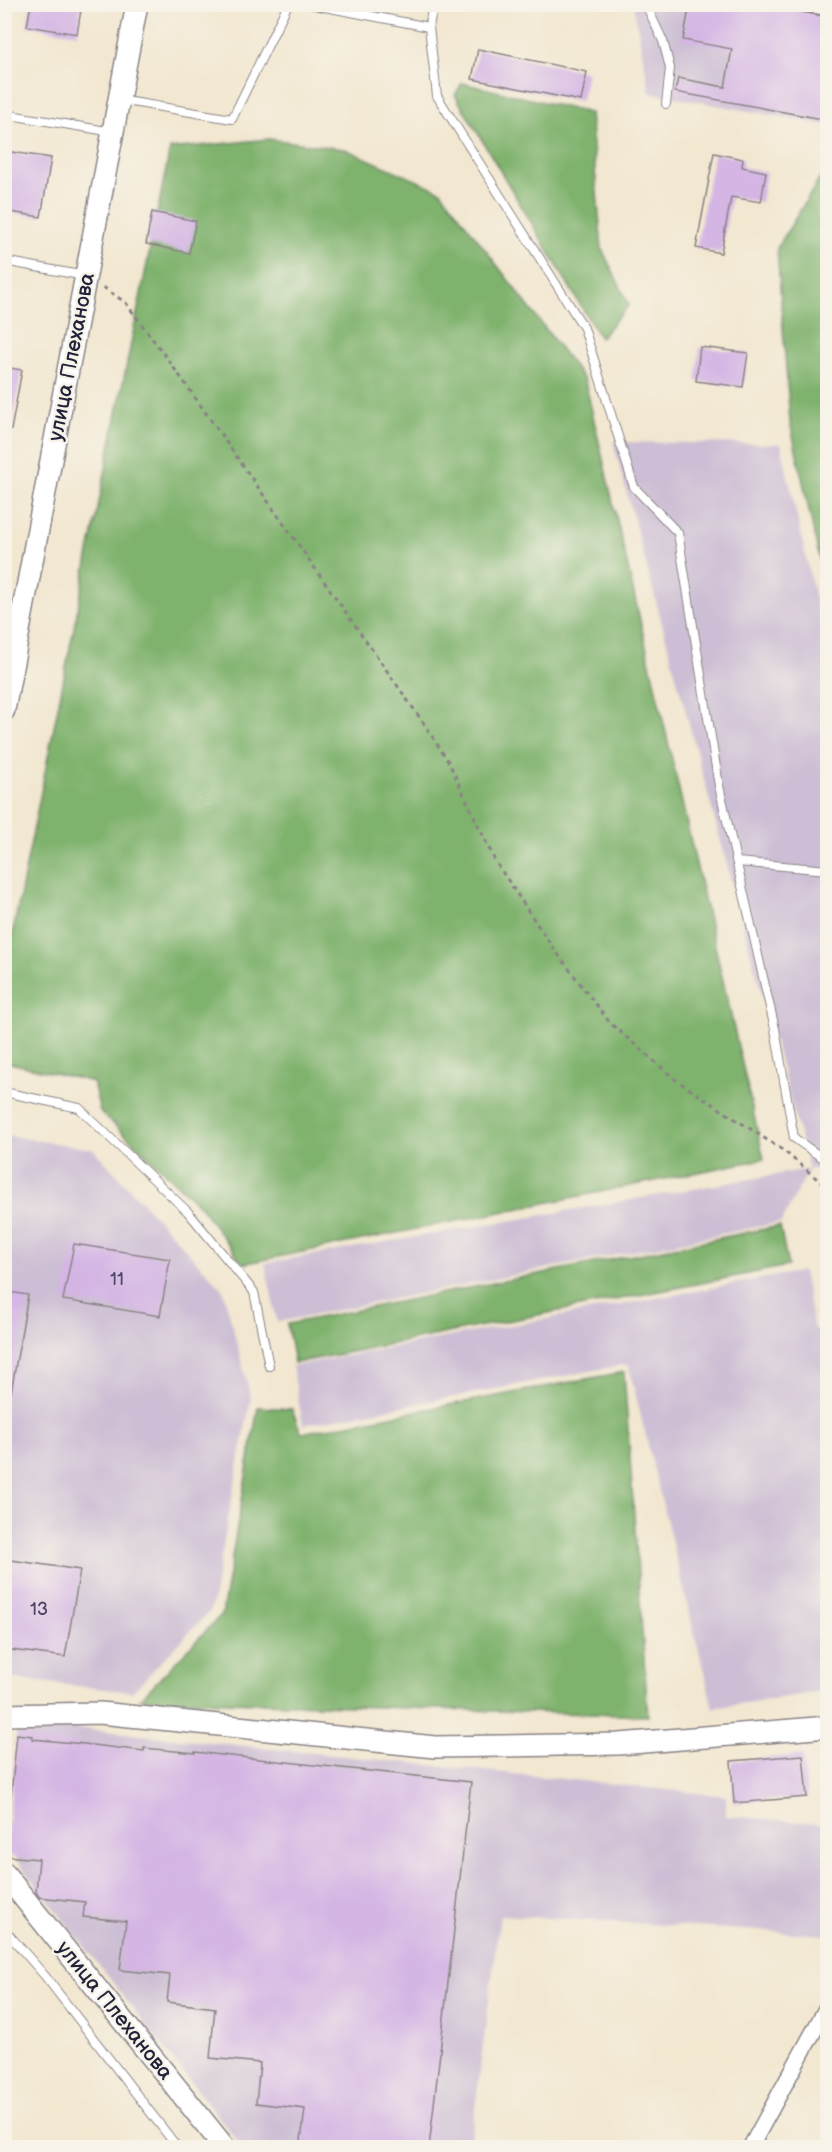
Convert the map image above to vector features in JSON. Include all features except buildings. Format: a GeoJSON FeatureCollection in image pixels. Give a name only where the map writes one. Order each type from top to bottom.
{"type":"FeatureCollection","features":[{"type":"Feature","properties":{"kind":"street","name":"улица Плеханова"},"geometry":{"type":"LineString","coordinates":[[4,710],[137,4]]}},
{"type":"Feature","properties":{"kind":"street"},"geometry":{"type":"LineString","coordinates":[[4,1716],[100,1713],[435,1747],[619,1744],[828,1727]]}},
{"type":"Feature","properties":{"kind":"street","name":"улица Плеханова"},"geometry":{"type":"LineString","coordinates":[[4,1873],[225,2148]]}},
{"type":"Feature","properties":{"kind":"street"},"geometry":{"type":"LineString","coordinates":[[750,2148],[828,2005]]}},
{"type":"Feature","properties":{"kind":"lane"},"geometry":{"type":"LineString","coordinates":[[119,100],[232,120],[288,4]]}},
{"type":"Feature","properties":{"kind":"lane"},"geometry":{"type":"LineString","coordinates":[[309,4],[429,27]]}},
{"type":"Feature","properties":{"kind":"lane"},"geometry":{"type":"LineString","coordinates":[[433,4],[429,27],[437,96],[584,328],[634,487],[678,533],[719,786],[775,1029],[794,1137],[828,1162]]}},
{"type":"Feature","properties":{"kind":"lane"},"geometry":{"type":"LineString","coordinates":[[790,4],[828,11]]}},
{"type":"Feature","properties":{"kind":"lane"},"geometry":{"type":"LineString","coordinates":[[648,9],[663,41],[670,68],[666,104]]}},
{"type":"Feature","properties":{"kind":"lane"},"geometry":{"type":"LineString","coordinates":[[4,114],[113,132]]}},
{"type":"Feature","properties":{"kind":"lane"},"geometry":{"type":"LineString","coordinates":[[4,261],[86,276]]}},
{"type":"Feature","properties":{"kind":"lane"},"geometry":{"type":"LineString","coordinates":[[737,862],[828,870]]}},
{"type":"Feature","properties":{"kind":"lane"},"geometry":{"type":"LineString","coordinates":[[4,1092],[79,1108],[188,1212],[254,1292],[269,1366]]}},
{"type":"Feature","properties":{"kind":"lane"},"geometry":{"type":"LineString","coordinates":[[4,1929],[45,1976],[178,2148]]}},
{"type":"Feature","properties":{"kind":"lane"},"geometry":{"type":"LineString","coordinates":[[4,2143],[7,2148]]}},
{"type":"Feature","properties":{"kind":"path"},"geometry":{"type":"LineString","coordinates":[[86,276],[126,303],[217,428],[425,725],[449,763],[495,861],[550,945],[610,1023],[676,1080],[784,1151],[828,1188]]}},
{"type":"Feature","properties":{"kind":"shaded area"},"geometry":{"type":"Polygon","coordinates":[[[633,4],[827,5],[827,125],[650,93],[633,4]]]}},
{"type":"Feature","properties":{"kind":"shaded area"},"geometry":{"type":"Polygon","coordinates":[[[613,442],[781,444],[827,653],[827,1169],[809,1169],[613,442]]]}},
{"type":"Feature","properties":{"kind":"shaded area"},"geometry":{"type":"Polygon","coordinates":[[[4,1135],[93,1149],[223,1290],[251,1398],[211,1610],[132,1692],[5,1678],[4,1135]]]}},
{"type":"Feature","properties":{"kind":"shaded area"},"geometry":{"type":"Polygon","coordinates":[[[809,1169],[782,1222],[277,1322],[265,1263],[809,1169]]]}},
{"type":"Feature","properties":{"kind":"shaded area"},"geometry":{"type":"Polygon","coordinates":[[[803,1271],[814,1329],[827,1331],[827,1691],[713,1708],[628,1364],[303,1425],[292,1366],[803,1271]]]}},
{"type":"Feature","properties":{"kind":"shaded area"},"geometry":{"type":"Polygon","coordinates":[[[17,1722],[726,1796],[726,1816],[827,1824],[827,1935],[500,1915],[470,2147],[242,2147],[8,1849],[17,1722]]]}},
{"type":"Feature","properties":{"kind":"green space"},"geometry":{"type":"Polygon","coordinates":[[[462,83],[590,113],[602,249],[629,305],[600,338],[455,95],[462,83]]]}},
{"type":"Feature","properties":{"kind":"green space"},"geometry":{"type":"Polygon","coordinates":[[[269,139],[345,149],[441,191],[585,381],[764,1159],[243,1264],[199,1205],[100,1111],[93,1082],[5,1062],[5,971],[170,149],[269,139]]]}},
{"type":"Feature","properties":{"kind":"green space"},"geometry":{"type":"Polygon","coordinates":[[[827,167],[827,594],[790,422],[777,248],[827,167]]]}},
{"type":"Feature","properties":{"kind":"green space"},"geometry":{"type":"Polygon","coordinates":[[[780,1226],[788,1266],[294,1363],[287,1324],[780,1226]]]}},
{"type":"Feature","properties":{"kind":"green space"},"geometry":{"type":"Polygon","coordinates":[[[624,1372],[648,1716],[140,1699],[222,1614],[258,1407],[292,1409],[301,1433],[624,1372]]]}}]}
